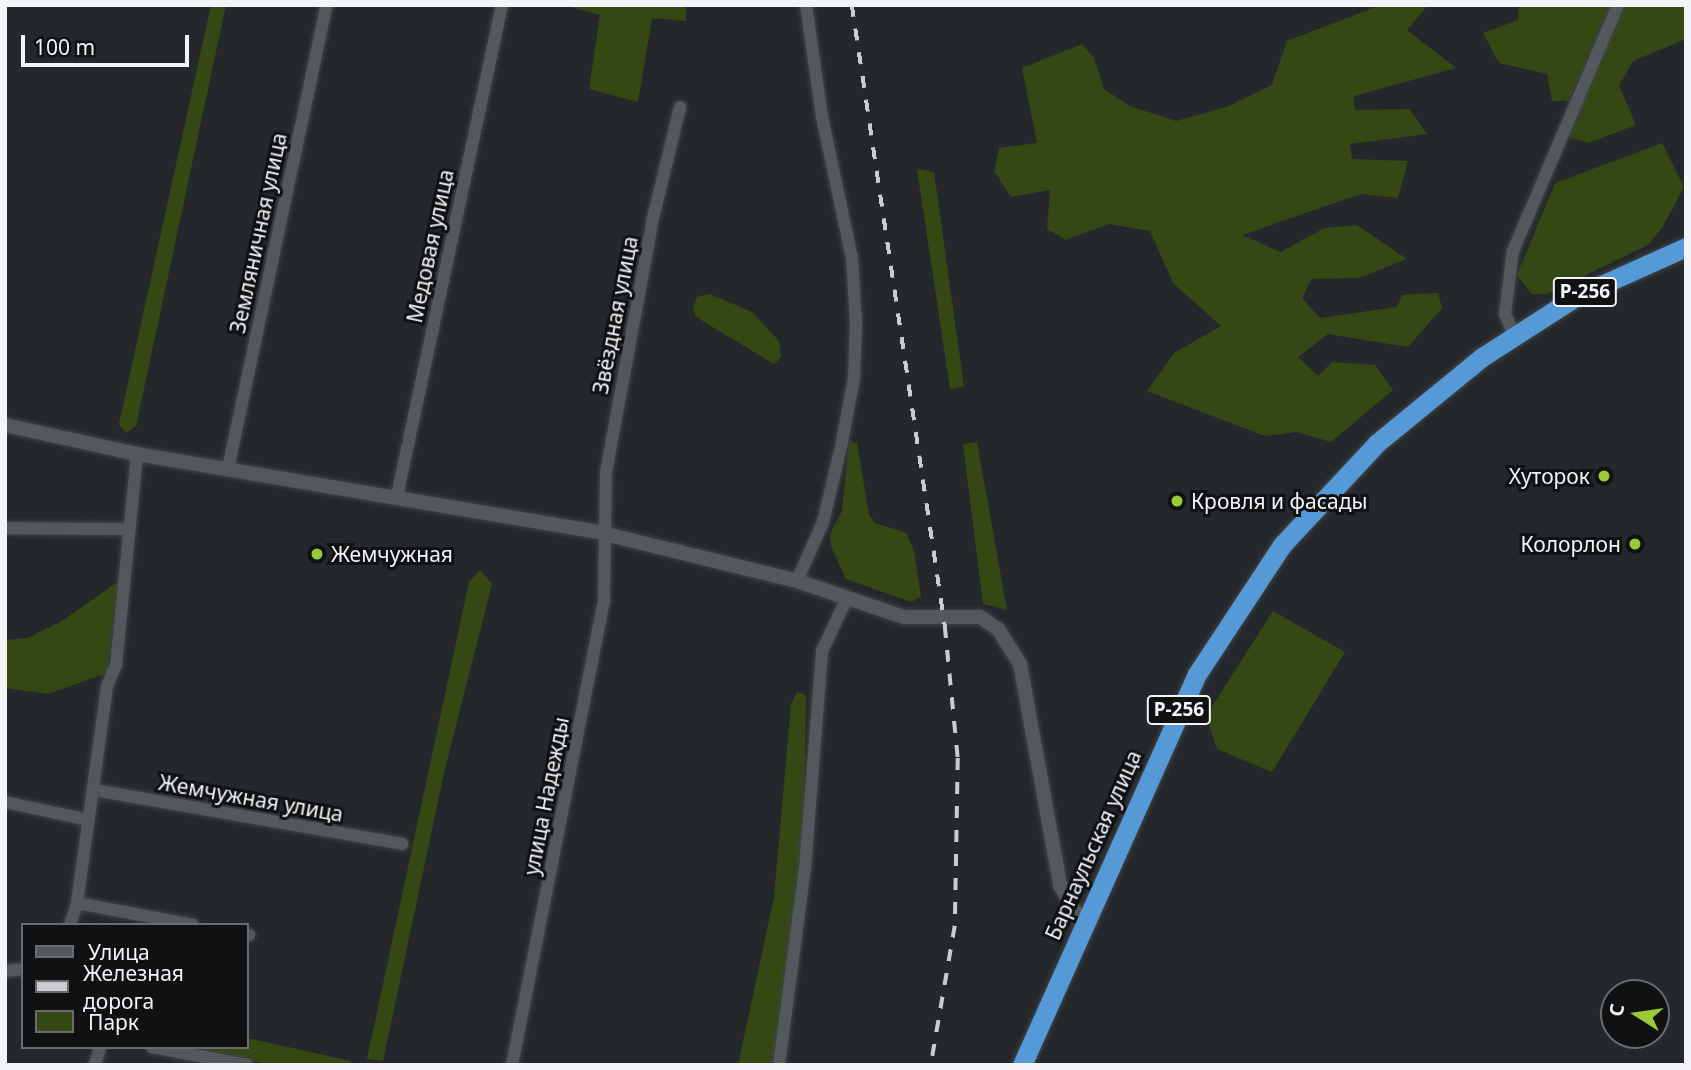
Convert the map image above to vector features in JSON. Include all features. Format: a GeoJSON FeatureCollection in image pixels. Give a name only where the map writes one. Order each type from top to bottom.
{"type":"FeatureCollection","features":[{"type":"Feature","properties":{"kind":"highway","name":"Барнаульская улица"},"geometry":{"type":"LineString","coordinates":[[1022,1065],[1197,674],[1256,579],[1307,514],[1377,443],[1441,387],[1514,335],[1577,296],[1686,247]]}},
{"type":"Feature","properties":{"kind":"street","name":"Земляничная улица"},"geometry":{"type":"LineString","coordinates":[[228,469],[327,5]]}},
{"type":"Feature","properties":{"kind":"street","name":"Медовая улица"},"geometry":{"type":"LineString","coordinates":[[397,496],[502,5]]}},
{"type":"Feature","properties":{"kind":"street"},"geometry":{"type":"LineString","coordinates":[[797,581],[823,522],[841,447],[854,378],[856,323],[852,258],[822,117],[806,5]]}},
{"type":"Feature","properties":{"kind":"street"},"geometry":{"type":"LineString","coordinates":[[1514,335],[1505,314],[1513,251],[1618,5]]}},
{"type":"Feature","properties":{"kind":"street","name":"Звёздная улица"},"geometry":{"type":"LineString","coordinates":[[602,533],[606,472],[626,356],[667,148],[680,107]]}},
{"type":"Feature","properties":{"kind":"street"},"geometry":{"type":"LineString","coordinates":[[5,425],[137,454],[397,496],[602,533],[797,581],[904,617],[980,617],[1005,637],[1020,664],[1060,885],[1083,925]]}},
{"type":"Feature","properties":{"kind":"street"},"geometry":{"type":"LineString","coordinates":[[70,923],[77,903],[107,686],[116,665],[137,454]]}},
{"type":"Feature","properties":{"kind":"street"},"geometry":{"type":"LineString","coordinates":[[5,528],[128,529]]}},
{"type":"Feature","properties":{"kind":"street","name":"улица Надежды"},"geometry":{"type":"LineString","coordinates":[[512,1065],[604,599],[602,533]]}},
{"type":"Feature","properties":{"kind":"street"},"geometry":{"type":"LineString","coordinates":[[779,1065],[805,868],[822,651],[847,598]]}},
{"type":"Feature","properties":{"kind":"street","name":"Жемчужная улица"},"geometry":{"type":"LineString","coordinates":[[94,790],[402,844]]}},
{"type":"Feature","properties":{"kind":"street"},"geometry":{"type":"LineString","coordinates":[[5,802],[88,820]]}},
{"type":"Feature","properties":{"kind":"street"},"geometry":{"type":"LineString","coordinates":[[77,903],[182,923]]}},
{"type":"Feature","properties":{"kind":"street"},"geometry":{"type":"LineString","coordinates":[[163,1049],[247,1065]]}},
{"type":"Feature","properties":{"kind":"green space"},"geometry":{"type":"Polygon","coordinates":[[[211,5],[226,5],[136,426],[126,433],[119,424],[211,5]]]}},
{"type":"Feature","properties":{"kind":"green space"},"geometry":{"type":"Polygon","coordinates":[[[564,5],[686,5],[686,21],[652,18],[638,102],[589,89],[600,15],[564,5]]]}},
{"type":"Feature","properties":{"kind":"green space"},"geometry":{"type":"Polygon","coordinates":[[[1381,5],[1428,5],[1407,30],[1456,68],[1354,96],[1355,110],[1409,109],[1427,134],[1350,144],[1352,159],[1408,161],[1398,198],[1361,194],[1242,235],[1281,252],[1324,228],[1357,225],[1407,259],[1359,278],[1311,279],[1302,298],[1320,318],[1397,307],[1402,295],[1438,293],[1442,308],[1408,347],[1328,334],[1298,357],[1318,376],[1332,362],[1375,365],[1393,390],[1331,442],[1297,432],[1265,436],[1147,391],[1174,353],[1221,326],[1173,283],[1150,231],[1109,224],[1066,240],[1047,229],[1050,190],[1011,197],[994,171],[999,148],[1037,143],[1022,68],[1082,44],[1094,58],[1104,89],[1130,106],[1176,121],[1226,107],[1272,85],[1287,41],[1381,5]]]}},
{"type":"Feature","properties":{"kind":"green space"},"geometry":{"type":"Polygon","coordinates":[[[1519,5],[1611,5],[1569,101],[1552,101],[1547,74],[1499,63],[1483,33],[1518,20],[1519,5]]]}},
{"type":"Feature","properties":{"kind":"green space"},"geometry":{"type":"Polygon","coordinates":[[[1623,5],[1686,5],[1686,39],[1633,61],[1619,86],[1636,125],[1589,143],[1568,137],[1623,5]]]}},
{"type":"Feature","properties":{"kind":"green space"},"geometry":{"type":"Polygon","coordinates":[[[1662,143],[1684,187],[1662,228],[1648,245],[1547,294],[1531,294],[1517,275],[1555,183],[1662,143]]]}},
{"type":"Feature","properties":{"kind":"green space"},"geometry":{"type":"Polygon","coordinates":[[[917,169],[934,172],[964,387],[950,389],[917,169]]]}},
{"type":"Feature","properties":{"kind":"green space"},"geometry":{"type":"Polygon","coordinates":[[[710,294],[752,312],[779,341],[781,357],[774,364],[696,317],[693,308],[697,297],[710,294]]]}},
{"type":"Feature","properties":{"kind":"green space"},"geometry":{"type":"Polygon","coordinates":[[[849,441],[857,443],[869,515],[875,523],[906,533],[914,551],[921,597],[911,602],[846,579],[831,546],[830,534],[842,511],[849,441]]]}},
{"type":"Feature","properties":{"kind":"green space"},"geometry":{"type":"Polygon","coordinates":[[[977,442],[1007,610],[983,604],[963,444],[977,442]]]}},
{"type":"Feature","properties":{"kind":"green space"},"geometry":{"type":"Polygon","coordinates":[[[480,570],[492,584],[444,773],[383,1061],[367,1059],[469,582],[480,570]]]}},
{"type":"Feature","properties":{"kind":"green space"},"geometry":{"type":"Polygon","coordinates":[[[119,581],[107,673],[48,694],[5,688],[5,640],[27,638],[62,621],[119,581]]]}},
{"type":"Feature","properties":{"kind":"green space"},"geometry":{"type":"Polygon","coordinates":[[[1273,611],[1345,652],[1272,772],[1217,749],[1206,716],[1273,611]]]}},
{"type":"Feature","properties":{"kind":"green space"},"geometry":{"type":"Polygon","coordinates":[[[797,692],[806,695],[803,877],[772,1065],[738,1065],[774,897],[791,704],[797,692]]]}},
{"type":"Feature","properties":{"kind":"green space"},"geometry":{"type":"Polygon","coordinates":[[[248,1038],[351,1061],[351,1065],[272,1065],[200,1049],[248,1049],[248,1038]]]}},
{"type":"Feature","properties":{"kind":"railway"},"geometry":{"type":"LineString","coordinates":[[852,5],[945,626],[958,758],[955,926],[931,1065]]}},
{"type":"Feature","properties":{"kind":"place","name":"Хуторок"},"geometry":{"type":"Point","coordinates":[1604,476]}},
{"type":"Feature","properties":{"kind":"place","name":"Кровля и фасады"},"geometry":{"type":"Point","coordinates":[1177,501]}},
{"type":"Feature","properties":{"kind":"place","name":"Колорлон"},"geometry":{"type":"Point","coordinates":[1635,544]}},
{"type":"Feature","properties":{"kind":"place","name":"Жемчужная"},"geometry":{"type":"Point","coordinates":[317,554]}}]}
